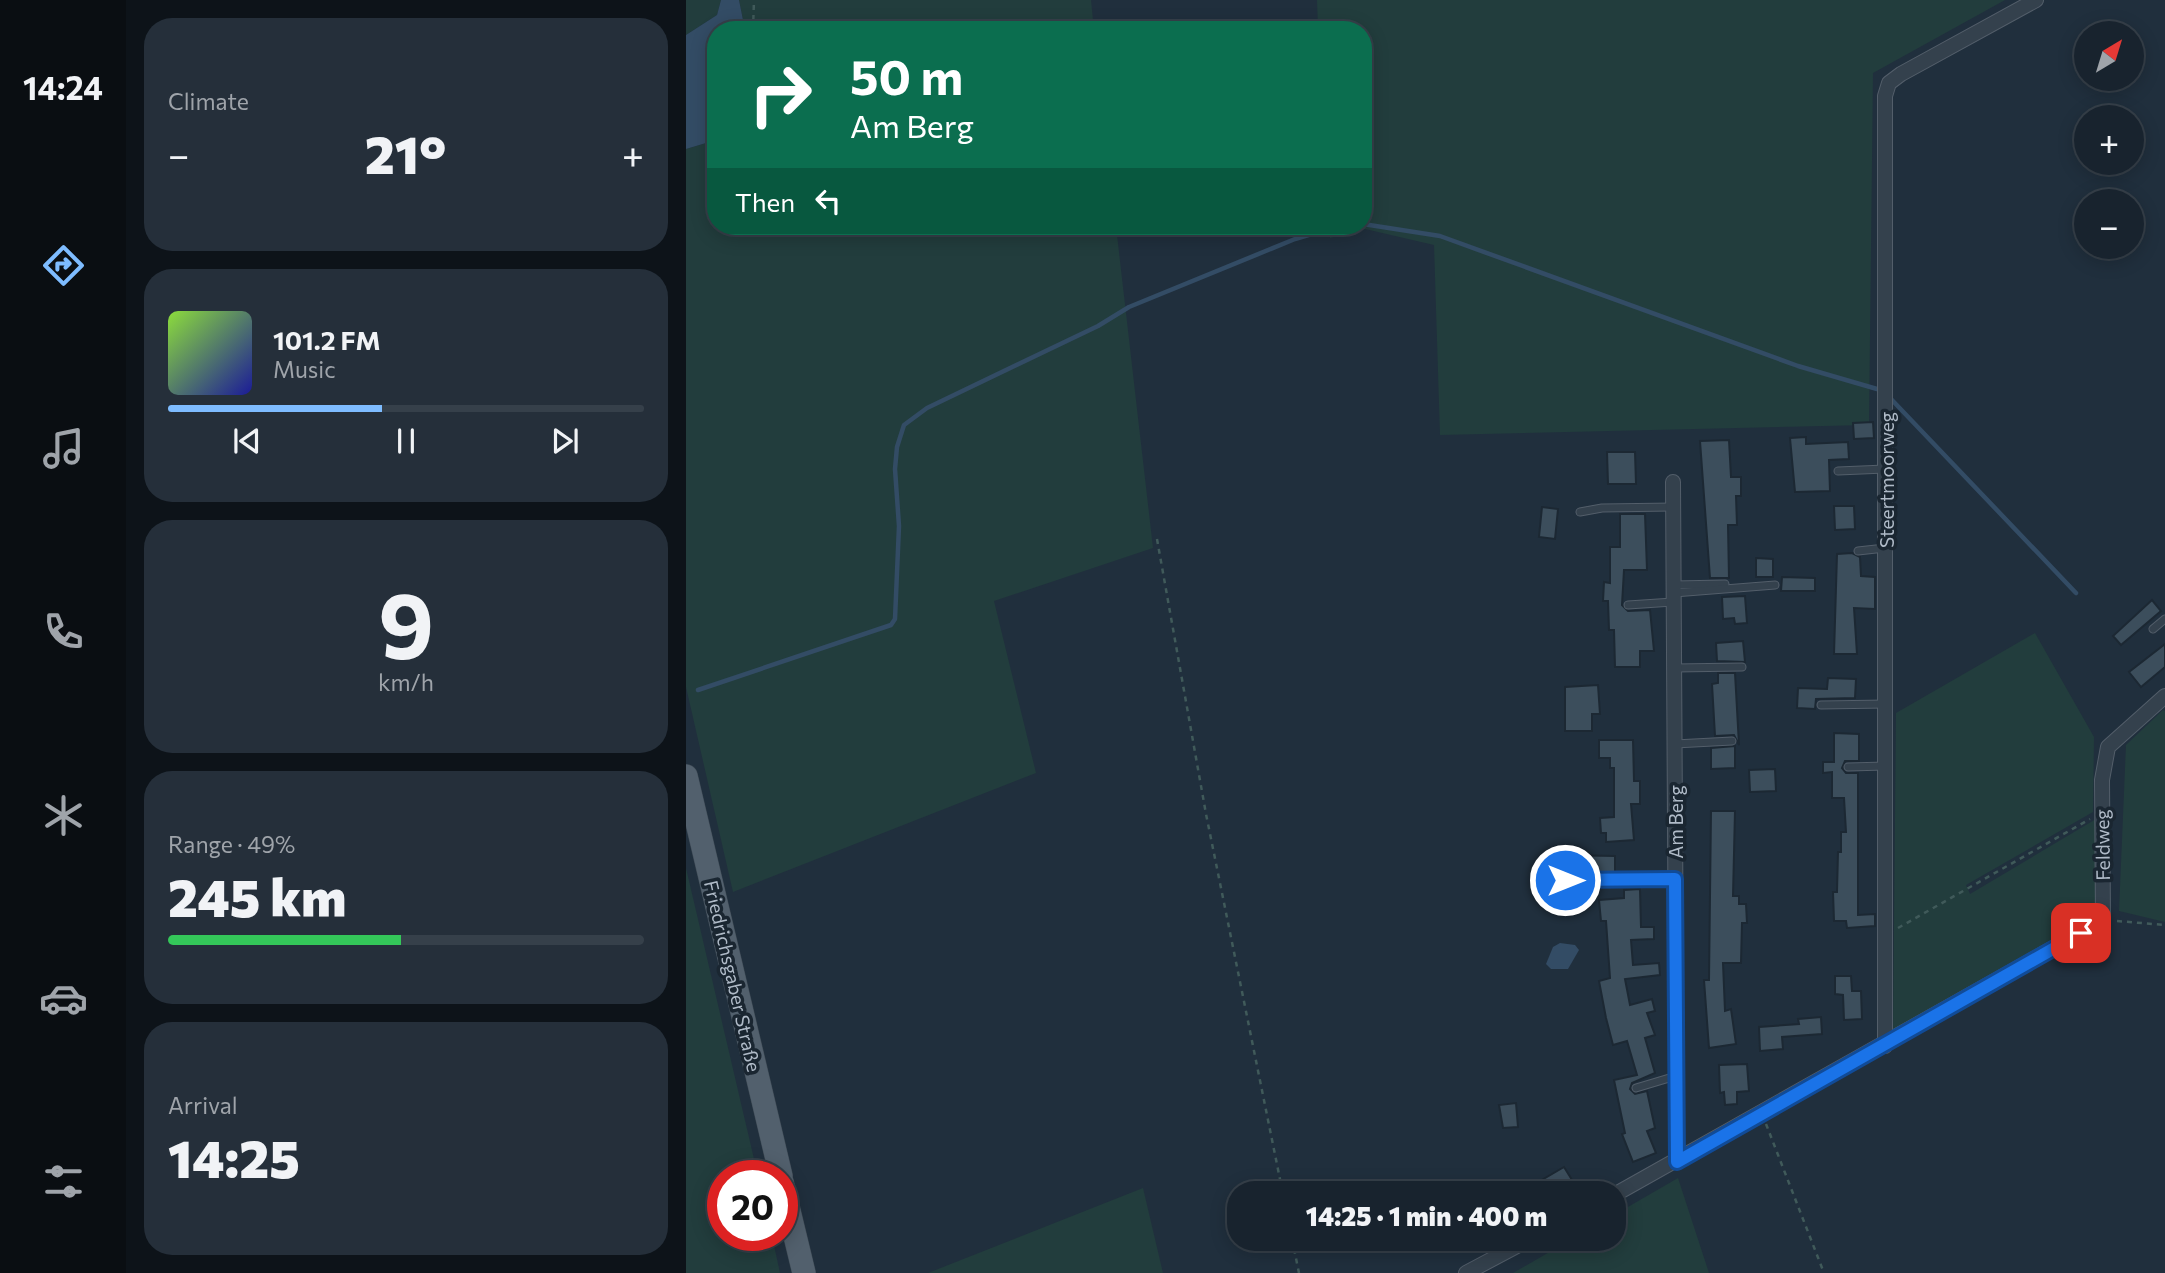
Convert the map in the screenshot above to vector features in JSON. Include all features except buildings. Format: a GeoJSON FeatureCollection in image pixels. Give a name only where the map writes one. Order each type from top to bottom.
{"type":"FeatureCollection","features":[{"type":"Feature","properties":{"kind":"main road","name":"Friedrichsgaber Straße"},"geometry":{"type":"LineString","coordinates":[[686,776],[777,1160]]}},
{"type":"Feature","properties":{"kind":"main road"},"geometry":{"type":"LineString","coordinates":[[798,1248],[804,1273]]}},
{"type":"Feature","properties":{"kind":"street","name":"Steertmoorweg"},"geometry":{"type":"LineString","coordinates":[[1885,1046],[1885,96],[1889,83],[1901,74],[2036,0]]}},
{"type":"Feature","properties":{"kind":"street","name":"Am Berg"},"geometry":{"type":"LineString","coordinates":[[1673,482],[1677,1162]]}},
{"type":"Feature","properties":{"kind":"street","name":"Feldweg"},"geometry":{"type":"LineString","coordinates":[[2103,920],[2102,780],[2108,747],[2165,696]]}},
{"type":"Feature","properties":{"kind":"street"},"geometry":{"type":"LineString","coordinates":[[1626,1189],[1885,1046],[2103,920]]}},
{"type":"Feature","properties":{"kind":"street"},"geometry":{"type":"LineString","coordinates":[[1466,1273],[1507,1251]]}},
{"type":"Feature","properties":{"kind":"lane"},"geometry":{"type":"LineString","coordinates":[[1838,471],[1886,469]]}},
{"type":"Feature","properties":{"kind":"lane"},"geometry":{"type":"LineString","coordinates":[[1580,512],[1602,508],[1673,507]]}},
{"type":"Feature","properties":{"kind":"lane"},"geometry":{"type":"LineString","coordinates":[[1858,551],[1886,548]]}},
{"type":"Feature","properties":{"kind":"lane"},"geometry":{"type":"LineString","coordinates":[[1628,605],[1725,584]]}},
{"type":"Feature","properties":{"kind":"lane"},"geometry":{"type":"LineString","coordinates":[[1674,593],[1776,585]]}},
{"type":"Feature","properties":{"kind":"lane"},"geometry":{"type":"LineString","coordinates":[[2153,629],[2165,619]]}},
{"type":"Feature","properties":{"kind":"lane"},"geometry":{"type":"LineString","coordinates":[[1674,668],[1742,667]]}},
{"type":"Feature","properties":{"kind":"lane"},"geometry":{"type":"LineString","coordinates":[[1821,705],[1886,704]]}},
{"type":"Feature","properties":{"kind":"lane"},"geometry":{"type":"LineString","coordinates":[[1675,744],[1732,741]]}},
{"type":"Feature","properties":{"kind":"lane"},"geometry":{"type":"LineString","coordinates":[[1848,767],[1886,766]]}},
{"type":"Feature","properties":{"kind":"lane"},"geometry":{"type":"LineString","coordinates":[[1565,880],[1675,879]]}},
{"type":"Feature","properties":{"kind":"lane"},"geometry":{"type":"LineString","coordinates":[[1636,1088],[1676,1076]]}},
{"type":"Feature","properties":{"kind":"path"},"geometry":{"type":"LineString","coordinates":[[753,21],[754,0]]}},
{"type":"Feature","properties":{"kind":"path"},"geometry":{"type":"LineString","coordinates":[[1157,539],[1206,814],[1280,1181]]}},
{"type":"Feature","properties":{"kind":"path"},"geometry":{"type":"LineString","coordinates":[[1887,934],[2102,813]]}},
{"type":"Feature","properties":{"kind":"path"},"geometry":{"type":"LineString","coordinates":[[2103,920],[2165,925]]}},
{"type":"Feature","properties":{"kind":"path"},"geometry":{"type":"LineString","coordinates":[[1763,1114],[1824,1273]]}},
{"type":"Feature","properties":{"kind":"path"},"geometry":{"type":"LineString","coordinates":[[1294,1251],[1299,1273]]}},
{"type":"Feature","properties":{"kind":"green space"},"geometry":{"type":"Polygon","coordinates":[[[686,0],[721,0],[717,15],[686,35],[686,0]]]}},
{"type":"Feature","properties":{"kind":"green space"},"geometry":{"type":"Polygon","coordinates":[[[739,0],[1091,0],[1093,21],[743,21],[739,0]]]}},
{"type":"Feature","properties":{"kind":"green space"},"geometry":{"type":"Polygon","coordinates":[[[1317,0],[2005,0],[1873,73],[1869,425],[1440,435],[1434,245],[1372,231],[1372,21],[1318,21],[1317,0]]]}},
{"type":"Feature","properties":{"kind":"green space"},"geometry":{"type":"Polygon","coordinates":[[[707,143],[707,235],[1117,235],[1153,548],[994,601],[1036,773],[733,892],[686,687],[686,149],[707,143]]]}},
{"type":"Feature","properties":{"kind":"green space"},"geometry":{"type":"Polygon","coordinates":[[[2035,633],[2094,737],[2093,812],[1966,885],[1970,894],[2096,819],[2097,915],[1893,1032],[1896,713],[2035,633]]]}},
{"type":"Feature","properties":{"kind":"green space"},"geometry":{"type":"Polygon","coordinates":[[[2163,710],[2165,922],[2119,911],[2126,745],[2163,710]]]}},
{"type":"Feature","properties":{"kind":"green space"},"geometry":{"type":"Polygon","coordinates":[[[686,868],[754,1160],[707,1160],[707,1251],[775,1251],[780,1273],[686,1273],[686,868]]]}},
{"type":"Feature","properties":{"kind":"green space"},"geometry":{"type":"Polygon","coordinates":[[[1678,1178],[1709,1273],[1513,1273],[1551,1251],[1626,1251],[1626,1208],[1678,1178]]]}},
{"type":"Feature","properties":{"kind":"green space"},"geometry":{"type":"Polygon","coordinates":[[[1143,1188],[1163,1273],[928,1273],[1143,1188]]]}},
{"type":"Feature","properties":{"kind":"water"},"geometry":{"type":"Polygon","coordinates":[[[721,0],[739,0],[743,21],[708,21],[717,15],[721,0]]]}},
{"type":"Feature","properties":{"kind":"water"},"geometry":{"type":"Polygon","coordinates":[[[707,21],[707,143],[686,149],[686,35],[707,21]]]}},
{"type":"Feature","properties":{"kind":"water"},"geometry":{"type":"Polygon","coordinates":[[[1560,943],[1575,945],[1579,950],[1568,969],[1551,969],[1546,964],[1553,947],[1560,943]]]}},
{"type":"Feature","properties":{"kind":"waterway"},"geometry":{"type":"LineString","coordinates":[[1372,225],[1440,236],[1798,366],[1877,389]]}},
{"type":"Feature","properties":{"kind":"waterway"},"geometry":{"type":"LineString","coordinates":[[698,690],[891,625],[895,619],[899,526],[895,469],[897,447],[904,425],[927,408],[1098,326],[1129,307],[1309,235]]}},
{"type":"Feature","properties":{"kind":"waterway"},"geometry":{"type":"LineString","coordinates":[[1891,399],[2076,593]]}},
{"type":"Feature","properties":{"kind":"route"},"geometry":{"type":"LineString","coordinates":[[1565,880],[1675,879],[1677,1162],[2081,933]]}}]}
